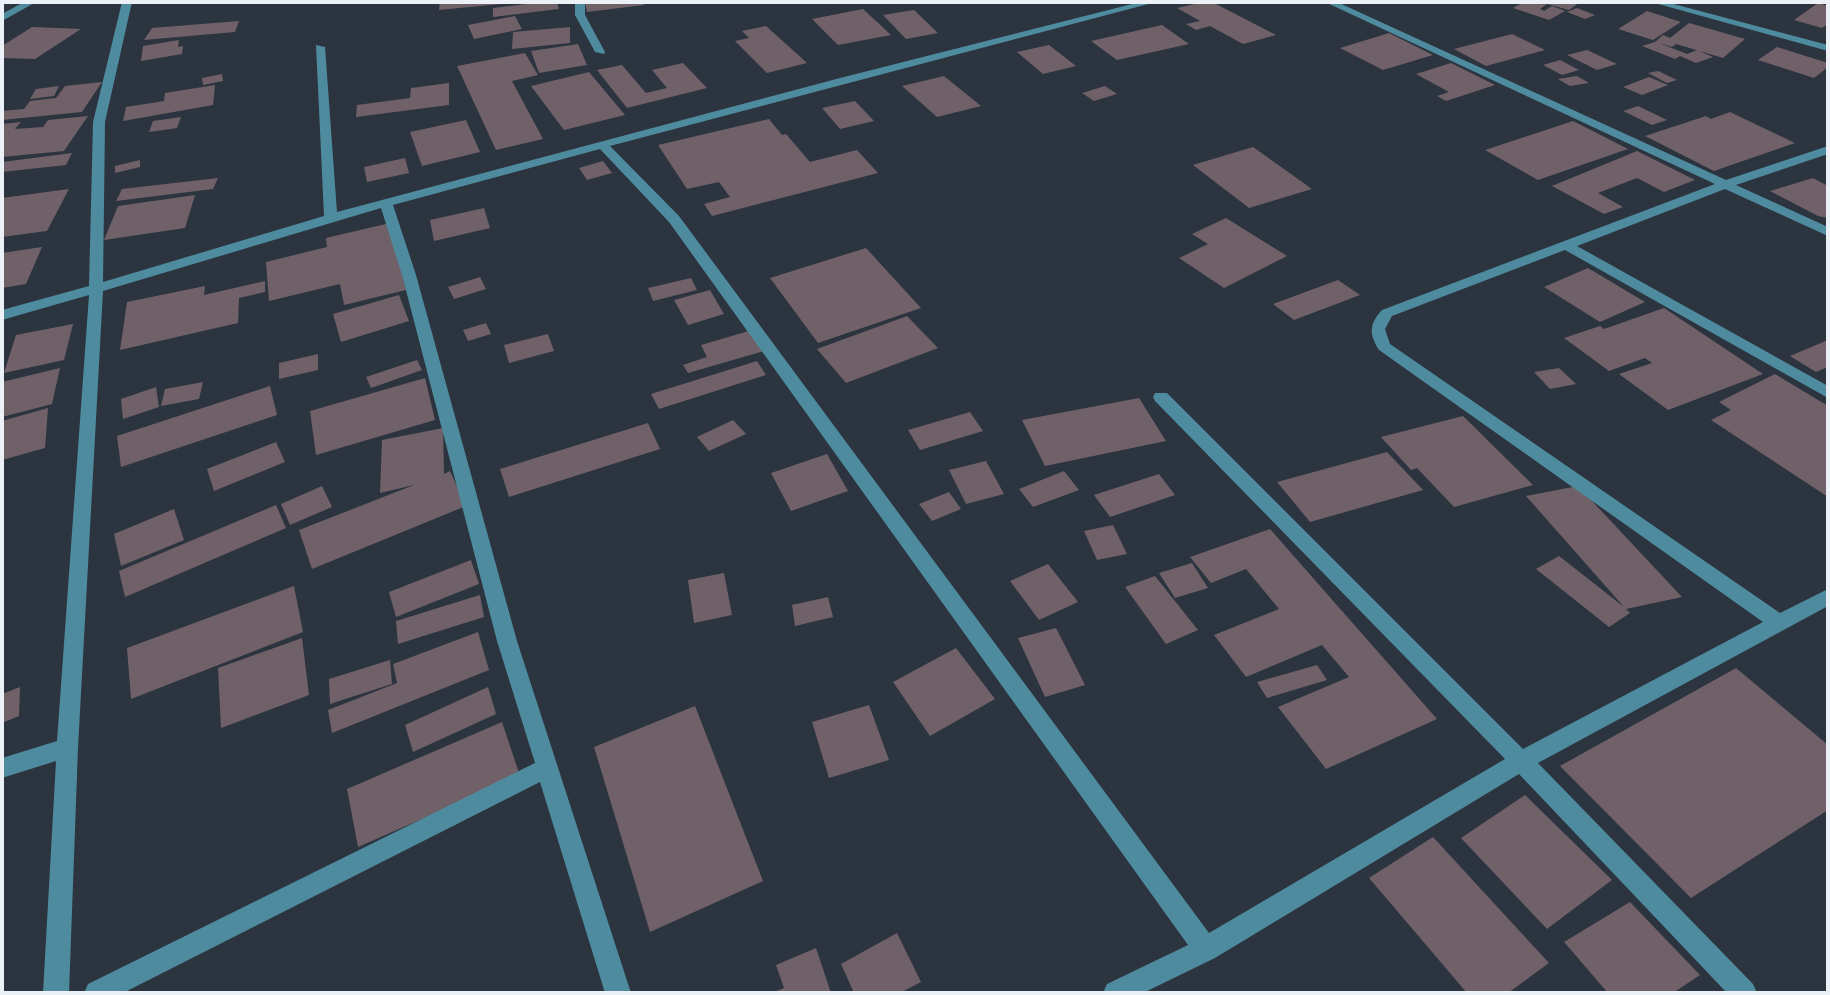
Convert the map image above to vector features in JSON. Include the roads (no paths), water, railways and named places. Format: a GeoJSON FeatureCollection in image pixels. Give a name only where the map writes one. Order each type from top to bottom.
{"type":"FeatureCollection","features":[{"type":"Feature","properties":{"kind":"street"},"geometry":{"type":"LineString","coordinates":[[2,18],[31,2]]}},
{"type":"Feature","properties":{"kind":"street"},"geometry":{"type":"LineString","coordinates":[[56,993],[67,748],[96,290],[99,122],[127,2]]}},
{"type":"Feature","properties":{"kind":"street"},"geometry":{"type":"LineString","coordinates":[[580,2],[580,15],[600,52]]}},
{"type":"Feature","properties":{"kind":"street"},"geometry":{"type":"LineString","coordinates":[[2,315],[386,204],[958,50],[1151,2]]}},
{"type":"Feature","properties":{"kind":"street"},"geometry":{"type":"LineString","coordinates":[[1330,2],[1828,232]]}},
{"type":"Feature","properties":{"kind":"street"},"geometry":{"type":"LineString","coordinates":[[1656,2],[1828,48]]}},
{"type":"Feature","properties":{"kind":"street"},"geometry":{"type":"LineString","coordinates":[[320,47],[331,219]]}},
{"type":"Feature","properties":{"kind":"street"},"geometry":{"type":"LineString","coordinates":[[603,145],[674,219],[1206,949]]}},
{"type":"Feature","properties":{"kind":"street"},"geometry":{"type":"LineString","coordinates":[[1779,623],[1384,347],[1376,334],[1378,322],[1387,313],[1727,184],[1828,150]]}},
{"type":"Feature","properties":{"kind":"street"},"geometry":{"type":"LineString","coordinates":[[386,204],[409,275],[507,641],[618,993]]}},
{"type":"Feature","properties":{"kind":"street"},"geometry":{"type":"LineString","coordinates":[[1566,245],[1828,393]]}},
{"type":"Feature","properties":{"kind":"street"},"geometry":{"type":"LineString","coordinates":[[1161,397],[1521,761],[1744,993]]}},
{"type":"Feature","properties":{"kind":"street"},"geometry":{"type":"LineString","coordinates":[[1116,993],[1206,949],[1521,761],[1828,597]]}},
{"type":"Feature","properties":{"kind":"street"},"geometry":{"type":"LineString","coordinates":[[2,768],[67,748]]}},
{"type":"Feature","properties":{"kind":"street"},"geometry":{"type":"LineString","coordinates":[[97,993],[546,768]]}}]}
